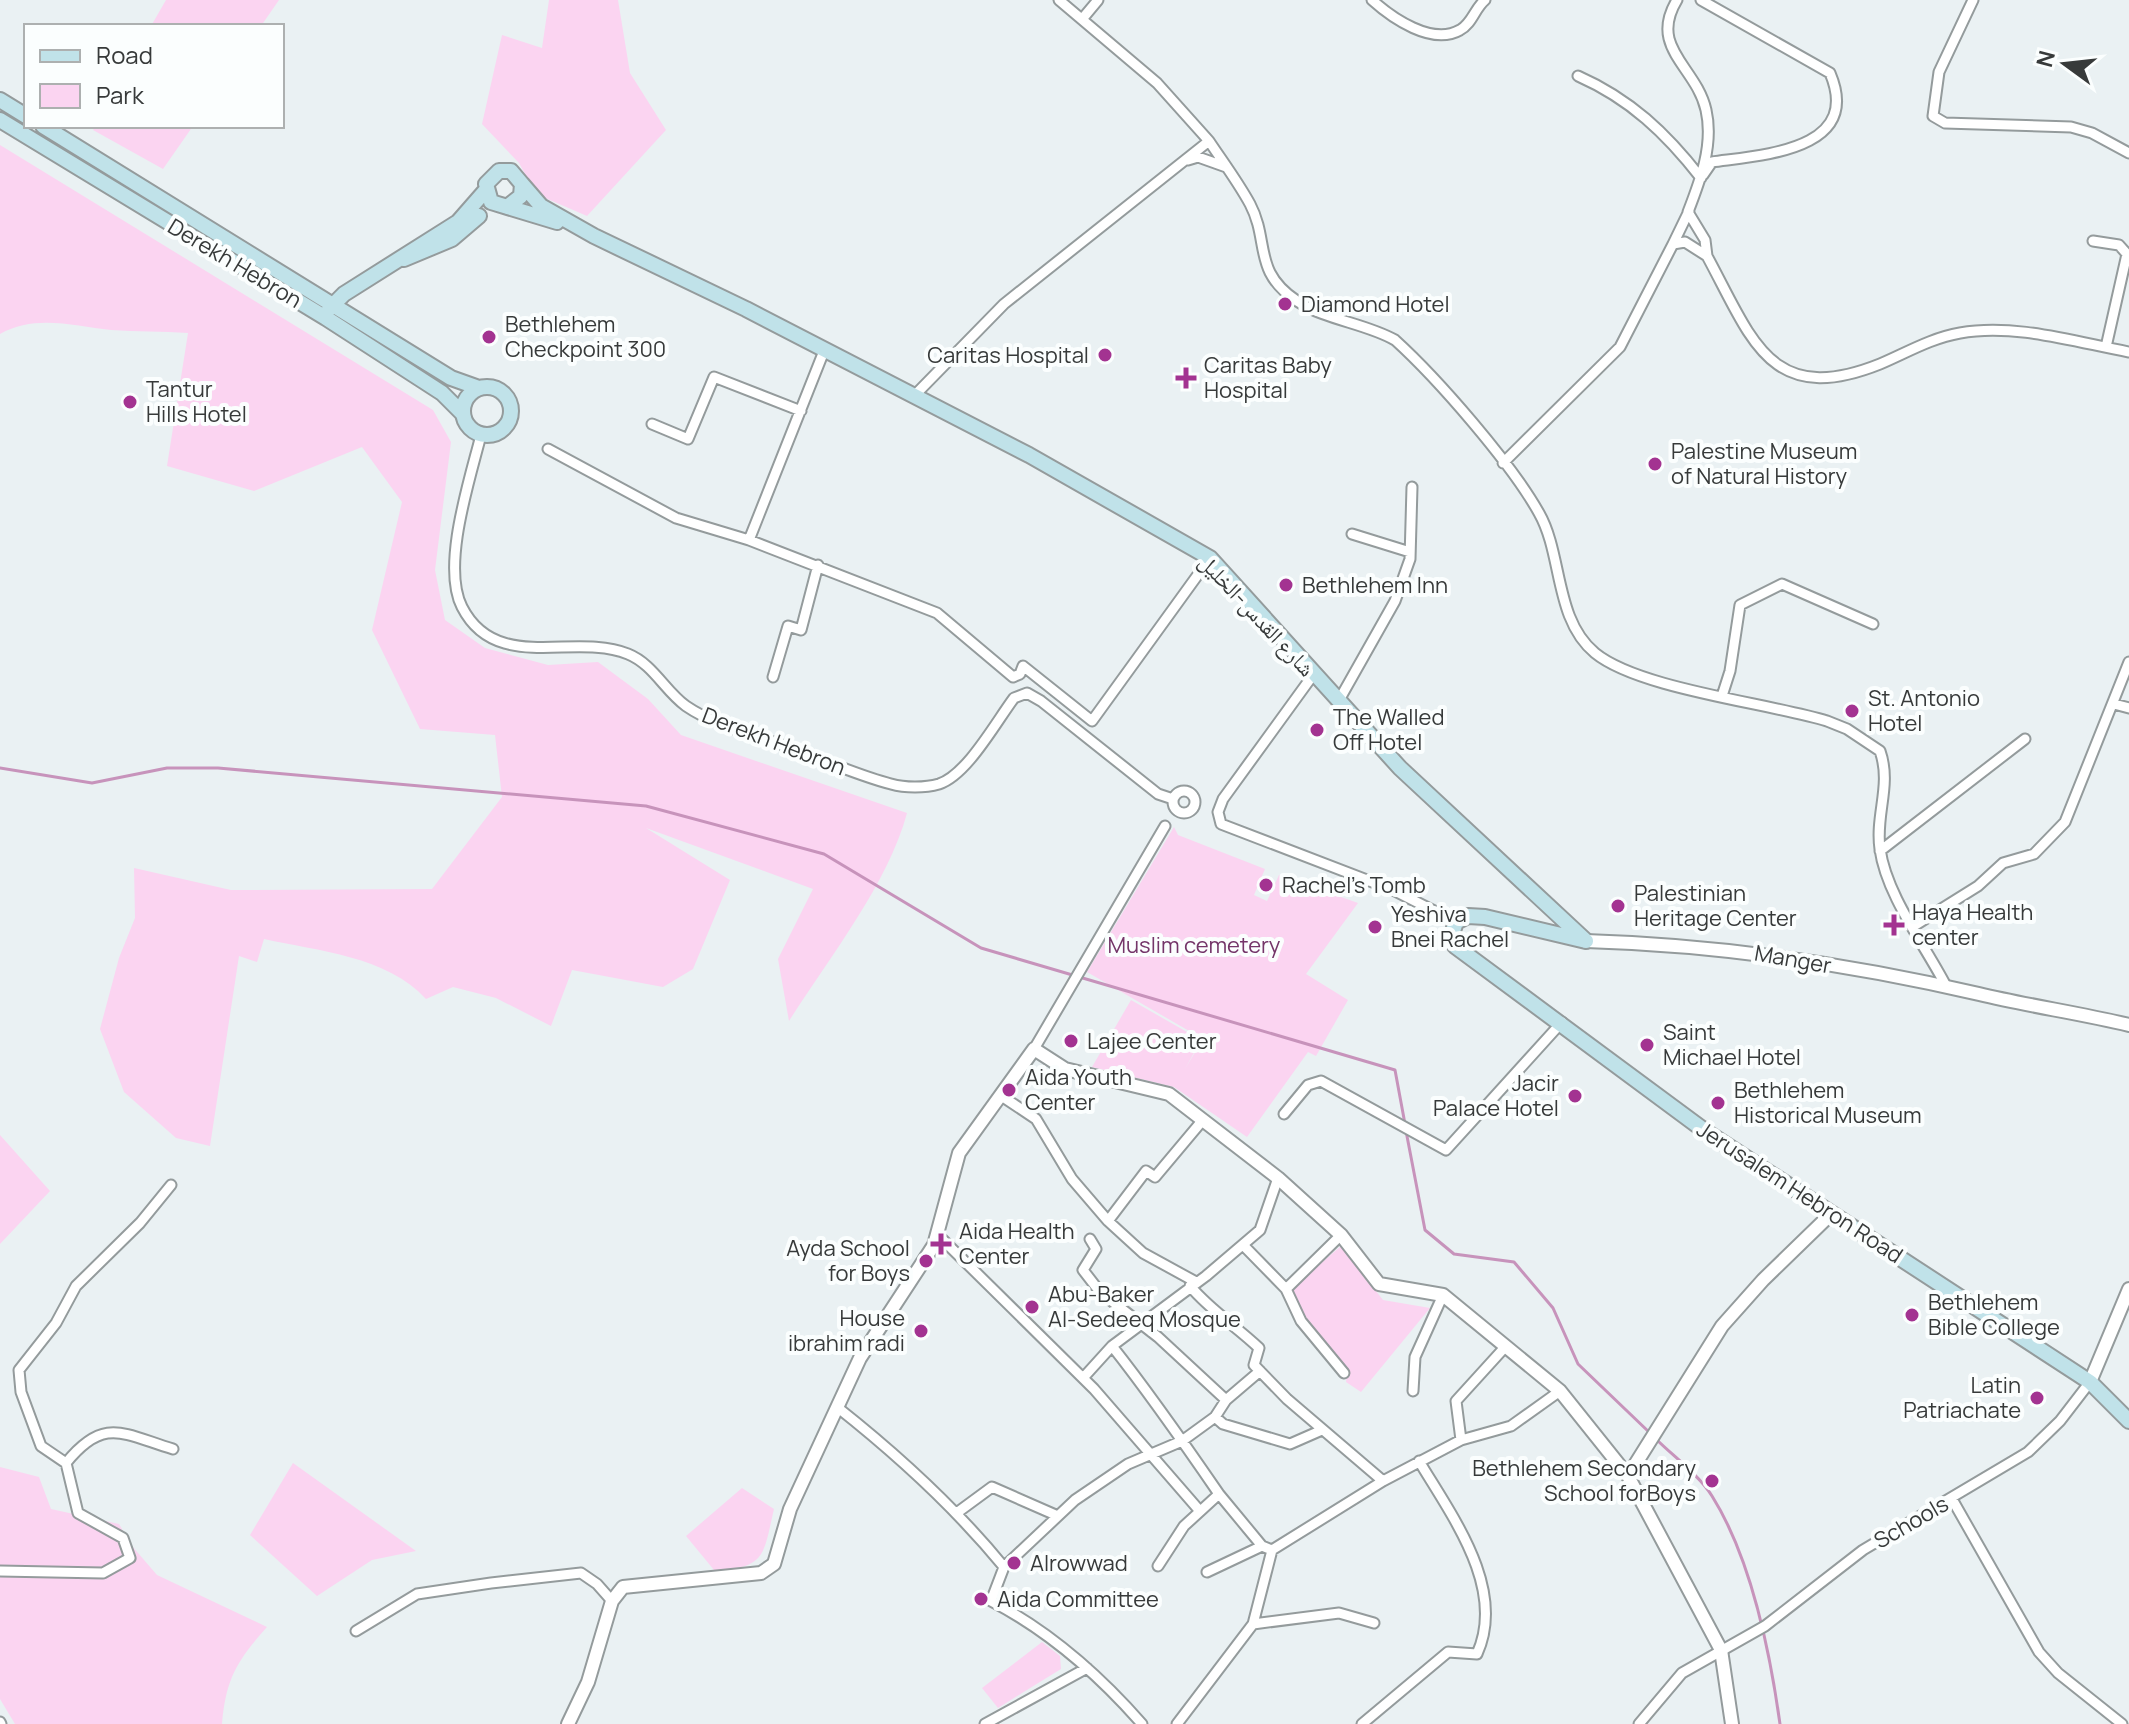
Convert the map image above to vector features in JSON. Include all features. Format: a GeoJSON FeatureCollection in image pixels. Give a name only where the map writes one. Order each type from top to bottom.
{"type":"FeatureCollection","features":[{"type":"Feature","properties":{"kind":"main road"},"geometry":{"type":"LineString","coordinates":[[0,100],[24,115]]}},
{"type":"Feature","properties":{"kind":"main road","name":"Derekh Hebron"},"geometry":{"type":"LineString","coordinates":[[0,120],[326,318],[442,393],[463,414]]}},
{"type":"Feature","properties":{"kind":"main road","name":"Derekh Hebron"},"geometry":{"type":"LineString","coordinates":[[46,128],[451,378],[479,388]]}},
{"type":"Feature","properties":{"kind":"main road"},"geometry":{"type":"LineString","coordinates":[[458,222],[486,190],[489,178],[505,170],[516,174],[541,206],[594,236]]}},
{"type":"Feature","properties":{"kind":"main road"},"geometry":{"type":"LineString","coordinates":[[326,318],[336,305],[388,265],[458,222],[504,207],[521,196],[522,184]]}},
{"type":"Feature","properties":{"kind":"main road"},"geometry":{"type":"LineString","coordinates":[[486,190],[491,202],[594,236]]}},
{"type":"Feature","properties":{"kind":"main road"},"geometry":{"type":"LineString","coordinates":[[388,265],[436,248],[479,216]]}},
{"type":"Feature","properties":{"kind":"main road","name":"شارع القدس-الخليل"},"geometry":{"type":"LineString","coordinates":[[594,236],[914,396],[1117,503],[1210,558],[1400,768],[1586,941]]}},
{"type":"Feature","properties":{"kind":"main road"},"geometry":{"type":"LineString","coordinates":[[479,388],[500,391],[511,410],[503,430],[481,435],[469,427],[463,414],[469,396],[479,388]]}},
{"type":"Feature","properties":{"kind":"main road","name":"Manger"},"geometry":{"type":"LineString","coordinates":[[1456,922],[1468,916],[1485,917],[1586,941]]}},
{"type":"Feature","properties":{"kind":"main road","name":"Jerusalem Hebron Road"},"geometry":{"type":"LineString","coordinates":[[1456,922],[1452,934],[1455,946],[1562,1022],[1705,1131],[2090,1382],[2129,1421]]}},
{"type":"Feature","properties":{"kind":"street"},"geometry":{"type":"LineString","coordinates":[[1059,0],[1157,83],[1209,141],[1251,206],[1269,272],[1282,289],[1300,303],[1378,330],[1395,340],[1503,463],[1538,511],[1564,599],[1578,630],[1595,653],[1645,677],[1827,721],[1857,734],[1880,751],[1886,776],[1880,851],[1897,896],[1945,984]]}},
{"type":"Feature","properties":{"kind":"street"},"geometry":{"type":"LineString","coordinates":[[1083,18],[1098,0]]}},
{"type":"Feature","properties":{"kind":"street"},"geometry":{"type":"LineString","coordinates":[[1372,0],[1403,23],[1446,34],[1461,30],[1485,0]]}},
{"type":"Feature","properties":{"kind":"street"},"geometry":{"type":"LineString","coordinates":[[1503,463],[1620,347],[1689,210],[1701,178],[1707,146],[1705,107],[1666,35],[1666,24],[1677,0]]}},
{"type":"Feature","properties":{"kind":"street"},"geometry":{"type":"LineString","coordinates":[[1701,0],[1830,73],[1836,100],[1826,128],[1808,143],[1781,153],[1712,162],[1701,178]]}},
{"type":"Feature","properties":{"kind":"street"},"geometry":{"type":"LineString","coordinates":[[1973,0],[1939,72],[1933,116],[1945,123],[2071,127],[2092,133],[2129,153]]}},
{"type":"Feature","properties":{"kind":"street"},"geometry":{"type":"LineString","coordinates":[[1578,76],[1612,91],[1641,112],[1701,178]]}},
{"type":"Feature","properties":{"kind":"street"},"geometry":{"type":"LineString","coordinates":[[914,396],[1004,304],[1209,141]]}},
{"type":"Feature","properties":{"kind":"street"},"geometry":{"type":"LineString","coordinates":[[1185,160],[1198,157],[1226,167]]}},
{"type":"Feature","properties":{"kind":"street"},"geometry":{"type":"LineString","coordinates":[[1689,210],[1705,240],[1707,256],[1765,357],[1798,375],[1828,379],[1846,375],[1962,332],[2001,331],[2129,352]]}},
{"type":"Feature","properties":{"kind":"street"},"geometry":{"type":"LineString","coordinates":[[2093,241],[2119,245],[2127,254],[2106,347]]}},
{"type":"Feature","properties":{"kind":"street"},"geometry":{"type":"LineString","coordinates":[[1673,244],[1685,242],[1707,256]]}},
{"type":"Feature","properties":{"kind":"street"},"geometry":{"type":"LineString","coordinates":[[749,540],[824,351]]}},
{"type":"Feature","properties":{"kind":"street"},"geometry":{"type":"LineString","coordinates":[[652,424],[688,439],[714,377],[801,411]]}},
{"type":"Feature","properties":{"kind":"street","name":"Derekh Hebron"},"geometry":{"type":"LineString","coordinates":[[481,435],[454,574],[462,608],[483,633],[532,649],[581,647],[625,652],[650,669],[674,697],[704,716],[892,785],[913,787],[939,784],[957,772],[1014,698],[1027,693],[1158,794],[1173,799]]}},
{"type":"Feature","properties":{"kind":"street"},"geometry":{"type":"LineString","coordinates":[[548,449],[676,518],[818,565],[937,613],[1013,677],[1020,674],[1023,666],[1092,721],[1210,558]]}},
{"type":"Feature","properties":{"kind":"street"},"geometry":{"type":"LineString","coordinates":[[1338,702],[1395,601],[1410,552],[1412,487]]}},
{"type":"Feature","properties":{"kind":"street"},"geometry":{"type":"LineString","coordinates":[[1352,534],[1410,552]]}},
{"type":"Feature","properties":{"kind":"street"},"geometry":{"type":"LineString","coordinates":[[773,677],[788,626],[801,630],[818,565]]}},
{"type":"Feature","properties":{"kind":"street"},"geometry":{"type":"LineString","coordinates":[[1722,696],[1730,671],[1740,605],[1782,584],[1873,624]]}},
{"type":"Feature","properties":{"kind":"street"},"geometry":{"type":"LineString","coordinates":[[1914,926],[1978,886],[2003,863],[2034,854],[2054,836],[2065,822],[2086,763],[2114,704],[2129,662]]}},
{"type":"Feature","properties":{"kind":"street"},"geometry":{"type":"LineString","coordinates":[[1313,675],[1223,799],[1218,812],[1221,824],[1393,890],[1456,922]]}},
{"type":"Feature","properties":{"kind":"street"},"geometry":{"type":"LineString","coordinates":[[2114,704],[2129,708]]}},
{"type":"Feature","properties":{"kind":"street"},"geometry":{"type":"LineString","coordinates":[[1880,851],[2025,739]]}},
{"type":"Feature","properties":{"kind":"street"},"geometry":{"type":"LineString","coordinates":[[568,1724],[588,1682],[612,1601],[623,1587],[761,1573],[774,1564],[790,1509],[860,1358],[934,1245],[959,1153],[1034,1049],[1165,826]]}},
{"type":"Feature","properties":{"kind":"street","name":"Manger"},"geometry":{"type":"LineString","coordinates":[[1586,941],[1747,951],[1945,984],[2129,1025]]}},
{"type":"Feature","properties":{"kind":"street"},"geometry":{"type":"LineString","coordinates":[[1284,1114],[1308,1085],[1321,1081],[1446,1150],[1562,1022]]}},
{"type":"Feature","properties":{"kind":"street"},"geometry":{"type":"LineString","coordinates":[[1034,1049],[1065,1069],[1169,1094],[1278,1178],[1341,1235],[1379,1284],[1443,1295],[1560,1391],[1628,1476],[1721,1650],[1732,1724]]}},
{"type":"Feature","properties":{"kind":"street"},"geometry":{"type":"LineString","coordinates":[[1000,1095],[1036,1119],[1072,1179],[1108,1221],[1143,1253],[1193,1284],[1226,1324],[1259,1348],[1254,1365],[1322,1430],[1383,1481]]}},
{"type":"Feature","properties":{"kind":"street"},"geometry":{"type":"LineString","coordinates":[[1108,1221],[1146,1171],[1155,1177],[1202,1121]]}},
{"type":"Feature","properties":{"kind":"street"},"geometry":{"type":"LineString","coordinates":[[1083,1378],[1112,1346],[1139,1323],[1244,1246],[1260,1230],[1278,1178]]}},
{"type":"Feature","properties":{"kind":"street"},"geometry":{"type":"LineString","coordinates":[[0,1571],[103,1573],[130,1558],[123,1538],[78,1513],[66,1463],[41,1446],[21,1392],[19,1370],[56,1323],[76,1286],[140,1223],[171,1185]]}},
{"type":"Feature","properties":{"kind":"street"},"geometry":{"type":"LineString","coordinates":[[1628,1476],[1722,1326],[1763,1280],[1832,1213]]}},
{"type":"Feature","properties":{"kind":"street"},"geometry":{"type":"LineString","coordinates":[[937,1234],[1083,1378],[1199,1510]]}},
{"type":"Feature","properties":{"kind":"street"},"geometry":{"type":"LineString","coordinates":[[1286,1289],[1341,1235]]}},
{"type":"Feature","properties":{"kind":"street"},"geometry":{"type":"LineString","coordinates":[[1090,1239],[1096,1249],[1083,1270],[1100,1292],[1226,1400]]}},
{"type":"Feature","properties":{"kind":"street"},"geometry":{"type":"LineString","coordinates":[[1244,1246],[1286,1289],[1301,1321],[1344,1373]]}},
{"type":"Feature","properties":{"kind":"street"},"geometry":{"type":"LineString","coordinates":[[1413,1391],[1415,1357],[1443,1295]]}},
{"type":"Feature","properties":{"kind":"street"},"geometry":{"type":"LineString","coordinates":[[2090,1382],[2127,1297]]}},
{"type":"Feature","properties":{"kind":"street"},"geometry":{"type":"LineString","coordinates":[[1112,1346],[1163,1410],[1172,1431],[1219,1494],[1267,1548]]}},
{"type":"Feature","properties":{"kind":"street"},"geometry":{"type":"LineString","coordinates":[[1461,1440],[1456,1401],[1506,1346]]}},
{"type":"Feature","properties":{"kind":"street"},"geometry":{"type":"LineString","coordinates":[[1142,1724],[1087,1668],[1024,1618],[991,1601],[1004,1567],[1058,1516],[1128,1464],[1182,1441],[1215,1417],[1226,1400],[1260,1371]]}},
{"type":"Feature","properties":{"kind":"street","name":"Schools"},"geometry":{"type":"LineString","coordinates":[[1639,1724],[1682,1673],[1765,1626],[1863,1550],[2028,1452],[2060,1421],[2090,1382]]}},
{"type":"Feature","properties":{"kind":"street"},"geometry":{"type":"LineString","coordinates":[[1207,1572],[1267,1548],[1461,1440],[1511,1426],[1560,1391]]}},
{"type":"Feature","properties":{"kind":"street"},"geometry":{"type":"LineString","coordinates":[[837,1407],[902,1458],[958,1512],[1004,1567]]}},
{"type":"Feature","properties":{"kind":"street"},"geometry":{"type":"LineString","coordinates":[[1215,1417],[1223,1424],[1290,1444],[1322,1430]]}},
{"type":"Feature","properties":{"kind":"street"},"geometry":{"type":"LineString","coordinates":[[66,1463],[84,1441],[111,1430],[173,1449]]}},
{"type":"Feature","properties":{"kind":"street"},"geometry":{"type":"LineString","coordinates":[[1362,1724],[1448,1652],[1477,1654],[1481,1646],[1484,1614],[1479,1573],[1419,1461]]}},
{"type":"Feature","properties":{"kind":"street"},"geometry":{"type":"LineString","coordinates":[[958,1512],[992,1487],[1058,1516]]}},
{"type":"Feature","properties":{"kind":"street"},"geometry":{"type":"LineString","coordinates":[[1158,1566],[1184,1526],[1219,1494]]}},
{"type":"Feature","properties":{"kind":"street"},"geometry":{"type":"LineString","coordinates":[[1952,1499],[2039,1652],[2058,1673],[2122,1724]]}},
{"type":"Feature","properties":{"kind":"street"},"geometry":{"type":"LineString","coordinates":[[1177,1724],[1253,1624],[1267,1548]]}},
{"type":"Feature","properties":{"kind":"street"},"geometry":{"type":"LineString","coordinates":[[356,1631],[417,1594],[491,1583],[581,1573],[597,1584],[612,1601]]}},
{"type":"Feature","properties":{"kind":"street"},"geometry":{"type":"LineString","coordinates":[[1253,1624],[1339,1613],[1374,1623]]}},
{"type":"Feature","properties":{"kind":"street"},"geometry":{"type":"LineString","coordinates":[[985,1724],[1087,1668]]}},
{"type":"Feature","properties":{"kind":"green space"},"geometry":{"type":"Polygon","coordinates":[[[166,0],[279,0],[262,24],[152,24],[166,0]]]}},
{"type":"Feature","properties":{"kind":"green space"},"geometry":{"type":"Polygon","coordinates":[[[549,0],[618,0],[630,73],[666,130],[587,216],[536,194],[519,163],[482,124],[502,35],[542,48],[549,0]]]}},
{"type":"Feature","properties":{"kind":"green space"},"geometry":{"type":"Polygon","coordinates":[[[94,128],[192,128],[163,169],[93,130],[94,128]]]}},
{"type":"Feature","properties":{"kind":"green space"},"geometry":{"type":"Polygon","coordinates":[[[0,145],[433,410],[451,442],[435,570],[445,620],[485,648],[548,665],[598,662],[648,699],[681,735],[907,813],[898,840],[872,893],[789,1021],[778,959],[813,889],[646,828],[730,880],[693,969],[663,987],[572,970],[551,1026],[496,998],[453,987],[426,999],[392,973],[372,964],[264,939],[257,962],[239,956],[210,1146],[176,1138],[124,1092],[100,1029],[119,958],[135,918],[134,868],[231,890],[432,889],[502,797],[495,735],[420,729],[372,630],[402,502],[362,447],[254,491],[167,466],[188,333],[41,323],[27,324],[0,334],[0,145]]]}},
{"type":"Feature","properties":{"kind":"green space","name":"Muslim cemetery"},"geometry":{"type":"Polygon","coordinates":[[[1174,827],[1178,835],[1265,869],[1254,895],[1267,901],[1279,875],[1358,903],[1306,974],[1348,1000],[1316,1056],[1308,1052],[1247,1137],[1174,1087],[1092,1067],[1131,1000],[1201,1040],[1185,1069],[1203,1039],[1087,972],[1174,827]]]}},
{"type":"Feature","properties":{"kind":"green space"},"geometry":{"type":"Polygon","coordinates":[[[0,1135],[50,1191],[0,1244],[0,1135]]]}},
{"type":"Feature","properties":{"kind":"green space"},"geometry":{"type":"Polygon","coordinates":[[[1341,1246],[1383,1300],[1430,1308],[1361,1392],[1346,1382],[1347,1373],[1302,1318],[1291,1289],[1341,1246]]]}},
{"type":"Feature","properties":{"kind":"green space"},"geometry":{"type":"Polygon","coordinates":[[[293,1463],[416,1551],[372,1560],[317,1596],[250,1535],[293,1463]]]}},
{"type":"Feature","properties":{"kind":"green space"},"geometry":{"type":"Polygon","coordinates":[[[0,1467],[39,1477],[51,1509],[119,1524],[132,1546],[157,1575],[267,1627],[235,1671],[226,1694],[222,1724],[15,1724],[0,1699],[0,1467]]]}},
{"type":"Feature","properties":{"kind":"green space"},"geometry":{"type":"Polygon","coordinates":[[[742,1488],[774,1509],[764,1548],[753,1562],[744,1566],[714,1570],[686,1536],[742,1488]]]}},
{"type":"Feature","properties":{"kind":"green space"},"geometry":{"type":"Polygon","coordinates":[[[1042,1642],[1060,1656],[1061,1669],[998,1708],[982,1688],[1042,1642]]]}},
{"type":"Feature","properties":{"kind":"waterway"},"geometry":{"type":"LineString","coordinates":[[0,768],[92,783],[167,768],[218,768],[646,806],[824,854],[981,948],[1395,1070],[1405,1124]]}},
{"type":"Feature","properties":{"kind":"waterway"},"geometry":{"type":"LineString","coordinates":[[1406,1131],[1425,1230],[1454,1254],[1514,1262],[1553,1308],[1578,1364],[1650,1433]]}},
{"type":"Feature","properties":{"kind":"waterway"},"geometry":{"type":"LineString","coordinates":[[1656,1439],[1707,1488],[1738,1548],[1757,1606],[1780,1724]]}},
{"type":"Feature","properties":{"kind":"place","name":"Diamond Hotel"},"geometry":{"type":"Point","coordinates":[1285,304]}},
{"type":"Feature","properties":{"kind":"place","name":"Bethlehem Checkpoint 300"},"geometry":{"type":"Point","coordinates":[489,337]}},
{"type":"Feature","properties":{"kind":"place","name":"Caritas Hospital"},"geometry":{"type":"Point","coordinates":[1105,355]}},
{"type":"Feature","properties":{"kind":"place","name":"Caritas Baby Hospital"},"geometry":{"type":"Point","coordinates":[1186,378]}},
{"type":"Feature","properties":{"kind":"place","name":"Tantur Hills Hotel"},"geometry":{"type":"Point","coordinates":[130,402]}},
{"type":"Feature","properties":{"kind":"place","name":"Palestine Museum of Natural History"},"geometry":{"type":"Point","coordinates":[1655,464]}},
{"type":"Feature","properties":{"kind":"place","name":"Bethlehem Inn"},"geometry":{"type":"Point","coordinates":[1286,585]}},
{"type":"Feature","properties":{"kind":"place","name":"St. Antonio Hotel"},"geometry":{"type":"Point","coordinates":[1852,711]}},
{"type":"Feature","properties":{"kind":"place","name":"The Walled Off Hotel"},"geometry":{"type":"Point","coordinates":[1317,730]}},
{"type":"Feature","properties":{"kind":"place","name":"Rachel's Tomb"},"geometry":{"type":"Point","coordinates":[1266,885]}},
{"type":"Feature","properties":{"kind":"place","name":"Palestinian Heritage Center"},"geometry":{"type":"Point","coordinates":[1618,906]}},
{"type":"Feature","properties":{"kind":"place","name":"Haya Health center"},"geometry":{"type":"Point","coordinates":[1894,925]}},
{"type":"Feature","properties":{"kind":"place","name":"Yeshiva Bnei Rachel"},"geometry":{"type":"Point","coordinates":[1375,927]}},
{"type":"Feature","properties":{"kind":"place","name":"Lajee Center"},"geometry":{"type":"Point","coordinates":[1071,1041]}},
{"type":"Feature","properties":{"kind":"place","name":"Saint Michael Hotel"},"geometry":{"type":"Point","coordinates":[1647,1045]}},
{"type":"Feature","properties":{"kind":"place","name":"Aida Youth Center"},"geometry":{"type":"Point","coordinates":[1009,1090]}},
{"type":"Feature","properties":{"kind":"place","name":"Jacir Palace Hotel"},"geometry":{"type":"Point","coordinates":[1575,1096]}},
{"type":"Feature","properties":{"kind":"place","name":"Bethlehem Historical Museum"},"geometry":{"type":"Point","coordinates":[1718,1103]}},
{"type":"Feature","properties":{"kind":"place","name":"Aida Health Center"},"geometry":{"type":"Point","coordinates":[941,1244]}},
{"type":"Feature","properties":{"kind":"place","name":"Ayda School for Boys"},"geometry":{"type":"Point","coordinates":[926,1261]}},
{"type":"Feature","properties":{"kind":"place","name":"Abu-Baker Al-Sedeeq Mosque"},"geometry":{"type":"Point","coordinates":[1032,1307]}},
{"type":"Feature","properties":{"kind":"place","name":"Bethlehem Bible College"},"geometry":{"type":"Point","coordinates":[1912,1315]}},
{"type":"Feature","properties":{"kind":"place","name":"House ibrahim radi"},"geometry":{"type":"Point","coordinates":[921,1331]}},
{"type":"Feature","properties":{"kind":"place","name":"Latin Patriachate"},"geometry":{"type":"Point","coordinates":[2037,1398]}},
{"type":"Feature","properties":{"kind":"place","name":"Bethlehem Secondary School forBoys"},"geometry":{"type":"Point","coordinates":[1712,1481]}},
{"type":"Feature","properties":{"kind":"place","name":"Alrowwad"},"geometry":{"type":"Point","coordinates":[1014,1563]}},
{"type":"Feature","properties":{"kind":"place","name":"Aida Committee"},"geometry":{"type":"Point","coordinates":[981,1599]}}]}
